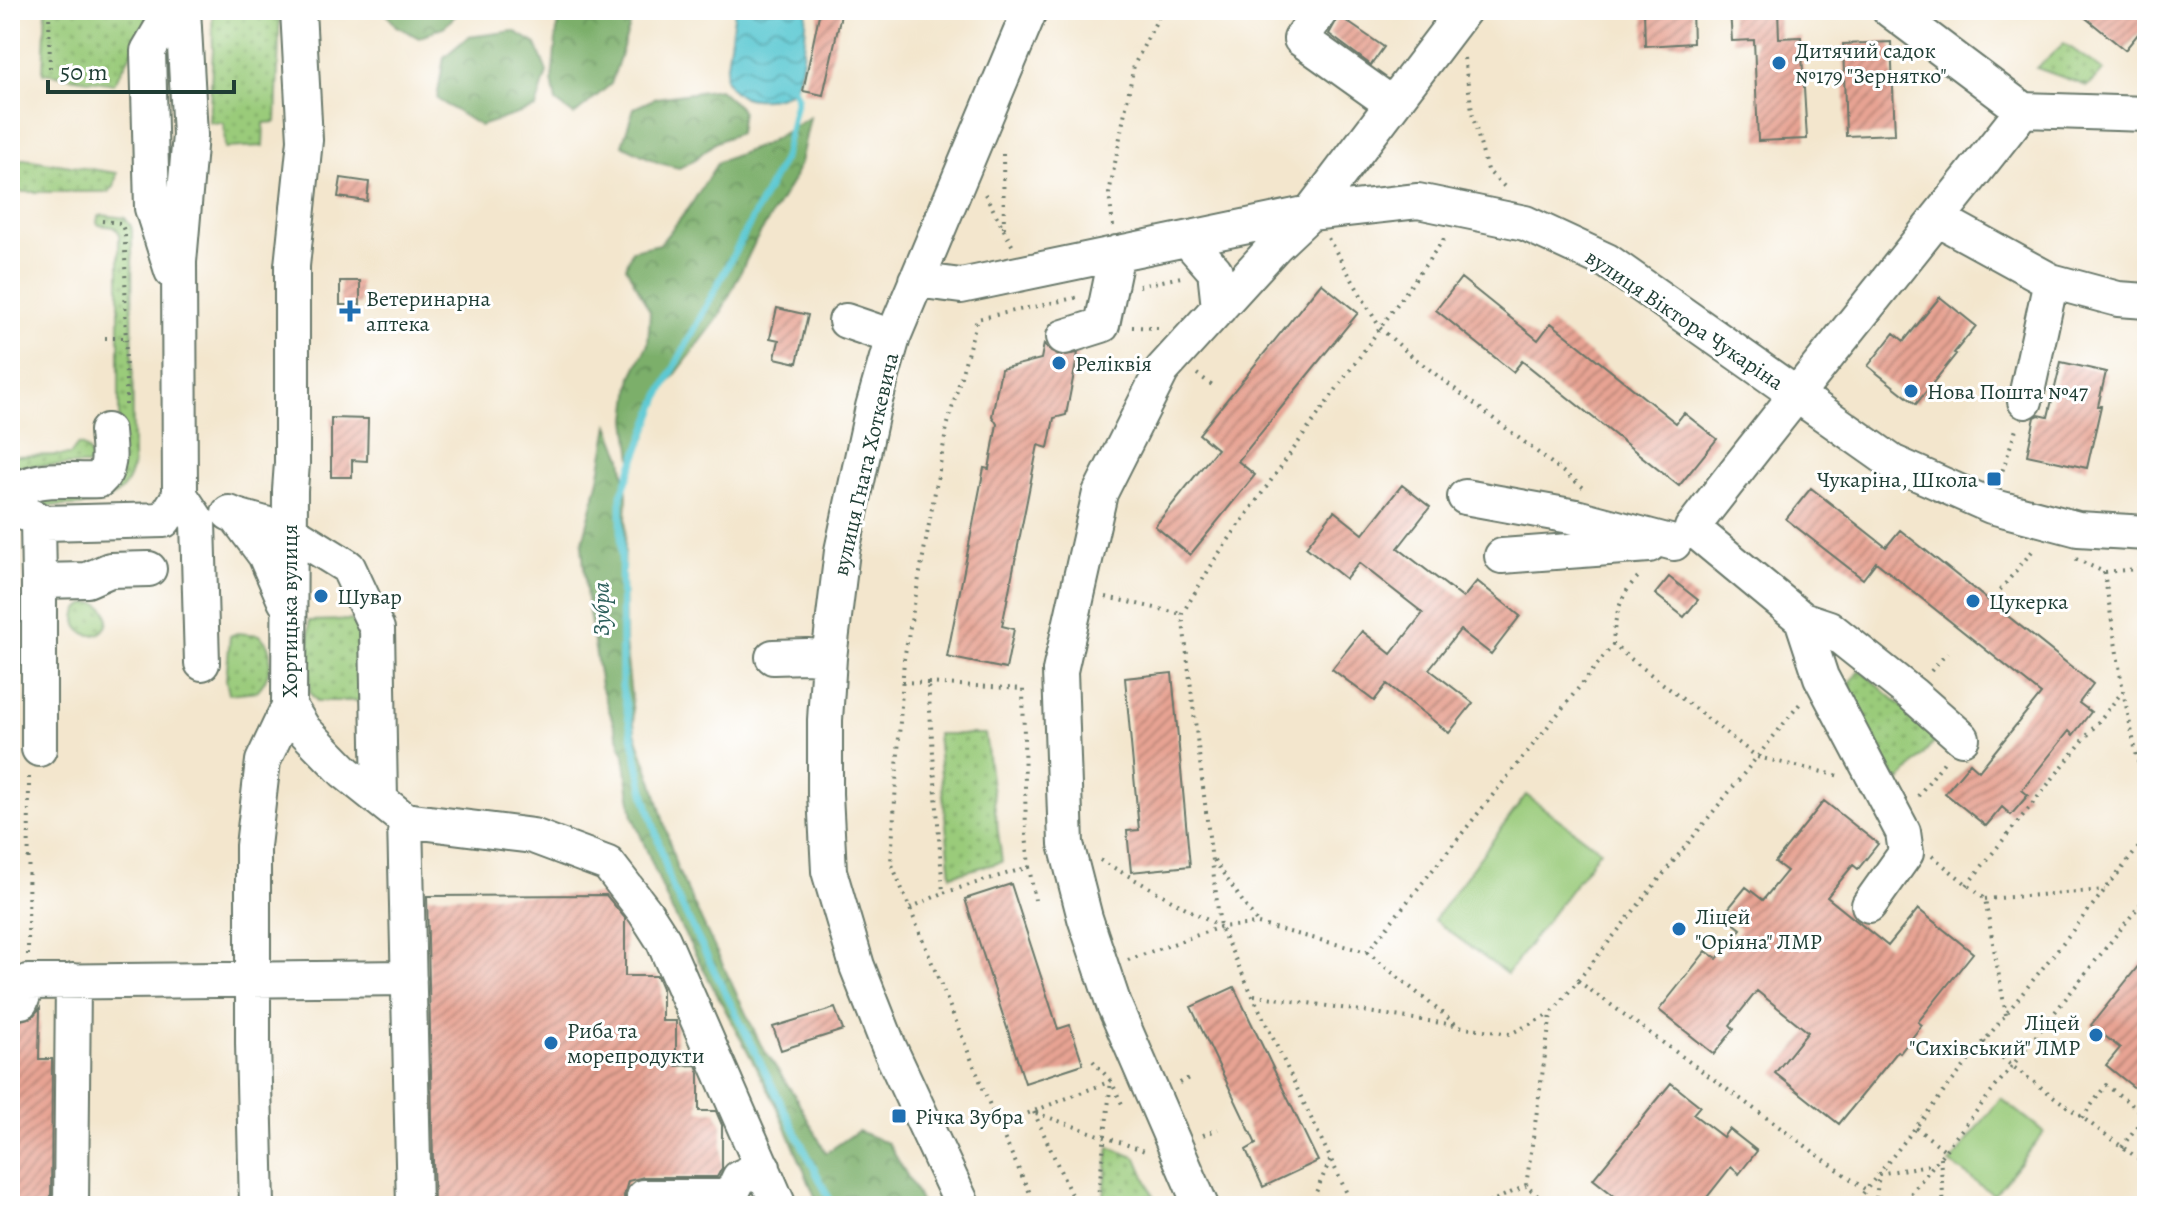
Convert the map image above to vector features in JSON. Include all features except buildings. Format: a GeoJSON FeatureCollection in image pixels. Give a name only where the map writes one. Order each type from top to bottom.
{"type":"FeatureCollection","features":[{"type":"Feature","properties":{"kind":"street","name":"вулиця Гната Хоткевича"},"geometry":{"type":"LineString","coordinates":[[963,1206],[884,1034],[857,966],[829,871],[825,720],[829,658],[845,534],[873,407],[893,337],[1030,10]]}},
{"type":"Feature","properties":{"kind":"street"},"geometry":{"type":"LineString","coordinates":[[1321,10],[1301,39],[1392,104]]}},
{"type":"Feature","properties":{"kind":"street"},"geometry":{"type":"LineString","coordinates":[[1890,10],[2023,110],[2147,114]]}},
{"type":"Feature","properties":{"kind":"street"},"geometry":{"type":"LineString","coordinates":[[1201,1206],[1114,1005],[1085,918],[1066,844],[1060,671],[1100,493],[1162,370],[1276,245],[1318,224],[1392,104],[1461,14]]}},
{"type":"Feature","properties":{"kind":"street"},"geometry":{"type":"LineString","coordinates":[[292,266],[331,141],[298,20]]}},
{"type":"Feature","properties":{"kind":"street"},"geometry":{"type":"LineString","coordinates":[[292,266],[284,140],[298,20]]}},
{"type":"Feature","properties":{"kind":"street"},"geometry":{"type":"LineString","coordinates":[[167,24],[130,78],[130,136],[135,177],[159,208],[179,292]]}},
{"type":"Feature","properties":{"kind":"street"},"geometry":{"type":"LineString","coordinates":[[167,24],[190,135],[179,262],[172,508]]}},
{"type":"Feature","properties":{"kind":"street"},"geometry":{"type":"LineString","coordinates":[[1502,556],[1683,535],[2023,110]]}},
{"type":"Feature","properties":{"kind":"street","name":"вулиця Віктора Чукаріна"},"geometry":{"type":"LineString","coordinates":[[916,280],[961,286],[1187,239],[1318,224],[1418,201],[1525,223],[1607,261],[1892,462],[1991,506],[2078,529],[2147,533]]}},
{"type":"Feature","properties":{"kind":"street"},"geometry":{"type":"LineString","coordinates":[[1938,219],[2051,281],[2118,299],[2147,301]]}},
{"type":"Feature","properties":{"kind":"street"},"geometry":{"type":"LineString","coordinates":[[1187,239],[1215,271],[1219,308]]}},
{"type":"Feature","properties":{"kind":"street"},"geometry":{"type":"LineString","coordinates":[[1064,337],[1102,325],[1117,253]]}},
{"type":"Feature","properties":{"kind":"street","name":"Хортицька вулиця"},"geometry":{"type":"LineString","coordinates":[[257,1206],[253,846],[263,761],[289,706],[292,266]]}},
{"type":"Feature","properties":{"kind":"street"},"geometry":{"type":"LineString","coordinates":[[2025,401],[2051,281]]}},
{"type":"Feature","properties":{"kind":"street"},"geometry":{"type":"LineString","coordinates":[[846,321],[893,337]]}},
{"type":"Feature","properties":{"kind":"street"},"geometry":{"type":"LineString","coordinates":[[10,496],[18,488],[36,481],[99,480],[106,473],[116,424]]}},
{"type":"Feature","properties":{"kind":"street"},"geometry":{"type":"LineString","coordinates":[[1465,497],[1683,535],[1802,619],[1829,628],[1962,738]]}},
{"type":"Feature","properties":{"kind":"street"},"geometry":{"type":"LineString","coordinates":[[172,508],[198,522],[202,663]]}},
{"type":"Feature","properties":{"kind":"street"},"geometry":{"type":"LineString","coordinates":[[24,511],[45,523],[172,508],[236,516],[290,531],[348,567],[377,629],[409,978],[414,1206]]}},
{"type":"Feature","properties":{"kind":"street"},"geometry":{"type":"LineString","coordinates":[[24,511],[39,581],[34,757]]}},
{"type":"Feature","properties":{"kind":"street"},"geometry":{"type":"LineString","coordinates":[[236,516],[265,555],[290,613]]}},
{"type":"Feature","properties":{"kind":"street"},"geometry":{"type":"LineString","coordinates":[[39,581],[87,580],[110,570],[149,569]]}},
{"type":"Feature","properties":{"kind":"street"},"geometry":{"type":"LineString","coordinates":[[1802,619],[1821,677],[1903,832],[1906,853],[1869,905]]}},
{"type":"Feature","properties":{"kind":"street"},"geometry":{"type":"LineString","coordinates":[[773,657],[829,658]]}},
{"type":"Feature","properties":{"kind":"street"},"geometry":{"type":"LineString","coordinates":[[289,706],[304,730],[345,772],[392,809],[533,836],[608,864],[663,940],[779,1206]]}},
{"type":"Feature","properties":{"kind":"street"},"geometry":{"type":"LineString","coordinates":[[19,992],[73,981],[409,978]]}},
{"type":"Feature","properties":{"kind":"street"},"geometry":{"type":"LineString","coordinates":[[71,1206],[73,981]]}},
{"type":"Feature","properties":{"kind":"street"},"geometry":{"type":"LineString","coordinates":[[644,1206],[644,1197],[730,1197],[739,1178],[763,1167]]}},
{"type":"Feature","properties":{"kind":"path"},"geometry":{"type":"LineString","coordinates":[[49,10],[50,72]]}},
{"type":"Feature","properties":{"kind":"path"},"geometry":{"type":"LineString","coordinates":[[1117,253],[1109,194],[1134,65],[1162,10]]}},
{"type":"Feature","properties":{"kind":"path"},"geometry":{"type":"LineString","coordinates":[[1461,14],[1473,117],[1487,170],[1509,191]]}},
{"type":"Feature","properties":{"kind":"path"},"geometry":{"type":"LineString","coordinates":[[1003,142],[1004,231]]}},
{"type":"Feature","properties":{"kind":"path"},"geometry":{"type":"LineString","coordinates":[[979,184],[1016,252]]}},
{"type":"Feature","properties":{"kind":"path"},"geometry":{"type":"LineString","coordinates":[[102,221],[121,223],[125,233],[126,338],[116,424]]}},
{"type":"Feature","properties":{"kind":"path"},"geometry":{"type":"LineString","coordinates":[[1318,224],[1380,328],[1589,493]]}},
{"type":"Feature","properties":{"kind":"path"},"geometry":{"type":"LineString","coordinates":[[1353,1206],[1220,927],[1182,614],[1217,556],[1452,229]]}},
{"type":"Feature","properties":{"kind":"path"},"geometry":{"type":"LineString","coordinates":[[1045,295],[1057,302],[1064,337]]}},
{"type":"Feature","properties":{"kind":"path"},"geometry":{"type":"LineString","coordinates":[[1015,310],[1024,299]]}},
{"type":"Feature","properties":{"kind":"path"},"geometry":{"type":"LineString","coordinates":[[977,319],[947,427],[904,659],[891,862],[998,1125],[1036,1206]]}},
{"type":"Feature","properties":{"kind":"path"},"geometry":{"type":"LineString","coordinates":[[1102,325],[1163,328]]}},
{"type":"Feature","properties":{"kind":"path"},"geometry":{"type":"LineString","coordinates":[[105,338],[126,338]]}},
{"type":"Feature","properties":{"kind":"path"},"geometry":{"type":"LineString","coordinates":[[1195,372],[1215,387]]}},
{"type":"Feature","properties":{"kind":"path"},"geometry":{"type":"LineString","coordinates":[[1997,490],[2025,401]]}},
{"type":"Feature","properties":{"kind":"path"},"geometry":{"type":"LineString","coordinates":[[2000,590],[2039,542]]}},
{"type":"Feature","properties":{"kind":"path"},"geometry":{"type":"LineString","coordinates":[[2104,572],[2123,691],[2147,804]]}},
{"type":"Feature","properties":{"kind":"path"},"geometry":{"type":"LineString","coordinates":[[1367,952],[1613,645],[1614,619],[1630,584],[1641,574]]}},
{"type":"Feature","properties":{"kind":"path"},"geometry":{"type":"LineString","coordinates":[[1117,600],[1182,614]]}},
{"type":"Feature","properties":{"kind":"path"},"geometry":{"type":"LineString","coordinates":[[1613,645],[1757,757],[1878,785]]}},
{"type":"Feature","properties":{"kind":"path"},"geometry":{"type":"LineString","coordinates":[[1254,995],[1510,1034],[1551,1014],[1821,677]]}},
{"type":"Feature","properties":{"kind":"path"},"geometry":{"type":"LineString","coordinates":[[902,682],[1023,689],[1026,834],[1035,900]]}},
{"type":"Feature","properties":{"kind":"path"},"geometry":{"type":"LineString","coordinates":[[928,683],[943,893]]}},
{"type":"Feature","properties":{"kind":"path"},"geometry":{"type":"LineString","coordinates":[[1967,885],[2123,691]]}},
{"type":"Feature","properties":{"kind":"path"},"geometry":{"type":"LineString","coordinates":[[1962,738],[1920,792],[1903,832],[1985,899],[2006,1015]]}},
{"type":"Feature","properties":{"kind":"path"},"geometry":{"type":"LineString","coordinates":[[19,992],[34,757]]}},
{"type":"Feature","properties":{"kind":"path"},"geometry":{"type":"LineString","coordinates":[[1853,1206],[2147,837]]}},
{"type":"Feature","properties":{"kind":"path"},"geometry":{"type":"LineString","coordinates":[[1091,855],[1220,927]]}},
{"type":"Feature","properties":{"kind":"path"},"geometry":{"type":"LineString","coordinates":[[1213,859],[1258,924]]}},
{"type":"Feature","properties":{"kind":"path"},"geometry":{"type":"LineString","coordinates":[[910,908],[943,893],[1029,867]]}},
{"type":"Feature","properties":{"kind":"path"},"geometry":{"type":"LineString","coordinates":[[1985,899],[2105,890]]}},
{"type":"Feature","properties":{"kind":"path"},"geometry":{"type":"LineString","coordinates":[[1901,1206],[2147,896]]}},
{"type":"Feature","properties":{"kind":"path"},"geometry":{"type":"LineString","coordinates":[[1128,960],[1220,927],[1258,924],[1367,952],[1458,1026]]}},
{"type":"Feature","properties":{"kind":"path"},"geometry":{"type":"LineString","coordinates":[[1578,981],[1866,1190]]}},
{"type":"Feature","properties":{"kind":"path"},"geometry":{"type":"LineString","coordinates":[[1526,1186],[1551,1014]]}},
{"type":"Feature","properties":{"kind":"path"},"geometry":{"type":"LineString","coordinates":[[1984,1042],[2147,1165]]}},
{"type":"Feature","properties":{"kind":"path"},"geometry":{"type":"LineString","coordinates":[[1093,1061],[1111,1081],[1125,1109]]}},
{"type":"Feature","properties":{"kind":"path"},"geometry":{"type":"LineString","coordinates":[[998,1125],[1111,1081]]}},
{"type":"Feature","properties":{"kind":"path"},"geometry":{"type":"LineString","coordinates":[[1097,1206],[1111,1081]]}},
{"type":"Feature","properties":{"kind":"path"},"geometry":{"type":"LineString","coordinates":[[2082,1118],[2106,1085],[2146,1116],[2122,1147]]}},
{"type":"Feature","properties":{"kind":"path"},"geometry":{"type":"LineString","coordinates":[[1034,1112],[1146,1151],[1139,1137]]}},
{"type":"Feature","properties":{"kind":"path"},"geometry":{"type":"LineString","coordinates":[[1034,1112],[1076,1206]]}},
{"type":"Feature","properties":{"kind":"path"},"geometry":{"type":"LineString","coordinates":[[1916,1128],[1945,1150]]}},
{"type":"Feature","properties":{"kind":"path"},"geometry":{"type":"LineString","coordinates":[[1940,1156],[1944,1206]]}},
{"type":"Feature","properties":{"kind":"path"},"geometry":{"type":"LineString","coordinates":[[1310,1206],[1331,1158]]}},
{"type":"Feature","properties":{"kind":"path"},"geometry":{"type":"LineString","coordinates":[[1879,1174],[1934,1164]]}},
{"type":"Feature","properties":{"kind":"path"},"geometry":{"type":"LineString","coordinates":[[1875,1206],[1879,1174]]}},
{"type":"Feature","properties":{"kind":"path"},"geometry":{"type":"LineString","coordinates":[[1481,1206],[1526,1186]]}},
{"type":"Feature","properties":{"kind":"path"},"geometry":{"type":"LineString","coordinates":[[1526,1186],[1550,1206]]}},
{"type":"Feature","properties":{"kind":"green space"},"geometry":{"type":"Polygon","coordinates":[[[46,10],[149,10],[145,29],[114,84],[43,73],[46,10]]]}},
{"type":"Feature","properties":{"kind":"green space"},"geometry":{"type":"Polygon","coordinates":[[[212,10],[280,10],[276,122],[264,123],[263,146],[225,148],[224,123],[209,122],[212,10]]]}},
{"type":"Feature","properties":{"kind":"green space"},"geometry":{"type":"Polygon","coordinates":[[[384,10],[461,10],[445,26],[419,38],[396,26],[384,10]]]}},
{"type":"Feature","properties":{"kind":"green space"},"geometry":{"type":"Polygon","coordinates":[[[559,10],[635,10],[611,84],[574,115],[556,102],[552,80],[559,10]]]}},
{"type":"Feature","properties":{"kind":"green space"},"geometry":{"type":"Polygon","coordinates":[[[514,31],[536,44],[547,72],[536,108],[480,126],[437,99],[444,57],[468,37],[514,31]]]}},
{"type":"Feature","properties":{"kind":"green space"},"geometry":{"type":"Polygon","coordinates":[[[2064,43],[2104,71],[2087,86],[2037,68],[2064,43]]]}},
{"type":"Feature","properties":{"kind":"green space"},"geometry":{"type":"Polygon","coordinates":[[[719,89],[742,110],[739,133],[716,142],[691,162],[679,168],[659,163],[622,145],[634,108],[656,98],[719,89]]]}},
{"type":"Feature","properties":{"kind":"green space"},"geometry":{"type":"Polygon","coordinates":[[[810,117],[793,180],[755,242],[719,317],[660,395],[633,467],[627,419],[632,376],[648,344],[650,311],[626,267],[632,250],[660,244],[689,208],[718,162],[765,144],[810,117]]]}},
{"type":"Feature","properties":{"kind":"green space"},"geometry":{"type":"Polygon","coordinates":[[[10,159],[117,173],[114,187],[108,192],[10,192],[10,159]]]}},
{"type":"Feature","properties":{"kind":"green space"},"geometry":{"type":"Polygon","coordinates":[[[98,217],[125,218],[132,231],[133,464],[120,492],[109,499],[84,505],[39,506],[33,496],[119,471],[119,232],[114,227],[99,225],[98,217]]]}},
{"type":"Feature","properties":{"kind":"green space"},"geometry":{"type":"Polygon","coordinates":[[[609,425],[622,458],[627,494],[625,643],[635,732],[677,869],[761,1045],[795,1096],[826,1153],[858,1131],[888,1143],[922,1206],[819,1206],[776,1104],[671,909],[633,817],[624,755],[601,686],[582,545],[609,425]]]}},
{"type":"Feature","properties":{"kind":"green space"},"geometry":{"type":"Polygon","coordinates":[[[78,444],[89,454],[91,459],[88,465],[10,466],[10,456],[70,455],[78,444]]]}},
{"type":"Feature","properties":{"kind":"green space"},"geometry":{"type":"Polygon","coordinates":[[[92,603],[103,608],[108,619],[103,630],[92,635],[81,630],[76,619],[81,608],[92,603]]]}},
{"type":"Feature","properties":{"kind":"green space"},"geometry":{"type":"Polygon","coordinates":[[[351,620],[365,636],[367,682],[360,701],[317,701],[310,693],[309,621],[351,620]]]}},
{"type":"Feature","properties":{"kind":"green space"},"geometry":{"type":"Polygon","coordinates":[[[237,633],[260,635],[268,646],[270,664],[267,676],[257,691],[229,694],[226,680],[230,636],[237,633]]]}},
{"type":"Feature","properties":{"kind":"green space"},"geometry":{"type":"Polygon","coordinates":[[[1860,670],[1938,738],[1900,781],[1881,763],[1847,686],[1860,670]]]}},
{"type":"Feature","properties":{"kind":"green space"},"geometry":{"type":"Polygon","coordinates":[[[937,734],[985,734],[1002,862],[951,875],[937,734]]]}},
{"type":"Feature","properties":{"kind":"green space"},"geometry":{"type":"Polygon","coordinates":[[[1526,795],[1600,850],[1507,974],[1434,920],[1526,795]]]}},
{"type":"Feature","properties":{"kind":"green space"},"geometry":{"type":"Polygon","coordinates":[[[2001,1098],[2044,1132],[1994,1195],[1950,1163],[2001,1098]]]}},
{"type":"Feature","properties":{"kind":"green space"},"geometry":{"type":"Polygon","coordinates":[[[1109,1147],[1137,1158],[1155,1200],[1141,1206],[1103,1206],[1109,1147]]]}},
{"type":"Feature","properties":{"kind":"water"},"geometry":{"type":"Polygon","coordinates":[[[735,10],[807,10],[802,65],[796,85],[788,93],[768,99],[749,98],[736,93],[727,82],[725,78],[735,10]]]}},
{"type":"Feature","properties":{"kind":"waterway","name":"Зубра"},"geometry":{"type":"LineString","coordinates":[[790,82],[797,97],[784,158],[660,395],[621,495],[622,687],[645,796],[672,887],[833,1206]]}},
{"type":"Feature","properties":{"kind":"place","name":"Дитячий садок №179 \"Зернятко\""},"geometry":{"type":"Point","coordinates":[1779,63]}},
{"type":"Feature","properties":{"kind":"place","name":"Ветеринарна аптека"},"geometry":{"type":"Point","coordinates":[350,311]}},
{"type":"Feature","properties":{"kind":"place","name":"Реліквія"},"geometry":{"type":"Point","coordinates":[1059,363]}},
{"type":"Feature","properties":{"kind":"place","name":"Нова Пошта №47"},"geometry":{"type":"Point","coordinates":[1911,391]}},
{"type":"Feature","properties":{"kind":"place","name":"Чукаріна, Школа"},"geometry":{"type":"Point","coordinates":[1994,479]}},
{"type":"Feature","properties":{"kind":"place","name":"Шувар"},"geometry":{"type":"Point","coordinates":[321,596]}},
{"type":"Feature","properties":{"kind":"place","name":"Цукерка"},"geometry":{"type":"Point","coordinates":[1973,601]}},
{"type":"Feature","properties":{"kind":"place","name":"Ліцей \"Оріяна\" ЛМР"},"geometry":{"type":"Point","coordinates":[1679,929]}},
{"type":"Feature","properties":{"kind":"place","name":"Ліцей \"Сихівський\" ЛМР"},"geometry":{"type":"Point","coordinates":[2096,1035]}},
{"type":"Feature","properties":{"kind":"place","name":"Риба та морепродукти"},"geometry":{"type":"Point","coordinates":[551,1043]}},
{"type":"Feature","properties":{"kind":"place","name":"Річка Зубра"},"geometry":{"type":"Point","coordinates":[899,1116]}}]}
